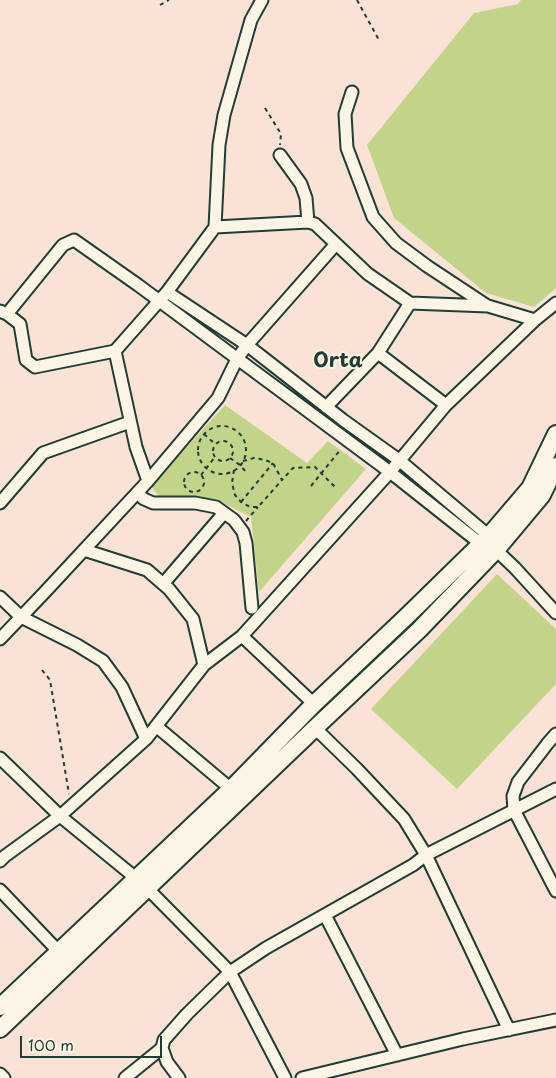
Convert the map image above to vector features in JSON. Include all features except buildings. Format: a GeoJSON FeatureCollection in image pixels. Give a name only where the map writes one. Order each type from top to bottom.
{"type":"FeatureCollection","features":[{"type":"Feature","properties":{"kind":"street"},"geometry":{"type":"LineString","coordinates":[[262,0],[251,20],[224,115],[219,145],[215,227],[167,292],[159,300],[114,351],[35,367],[26,360],[20,324],[3,312],[63,245],[74,240],[159,300],[390,472],[489,543]]}},
{"type":"Feature","properties":{"kind":"street"},"geometry":{"type":"LineString","coordinates":[[352,92],[345,114],[347,148],[374,217],[396,243],[488,306]]}},
{"type":"Feature","properties":{"kind":"street"},"geometry":{"type":"LineString","coordinates":[[280,155],[301,184],[306,198],[308,222]]}},
{"type":"Feature","properties":{"kind":"street"},"geometry":{"type":"LineString","coordinates":[[215,227],[308,222],[315,224],[368,274],[410,304],[488,306],[535,320]]}},
{"type":"Feature","properties":{"kind":"street"},"geometry":{"type":"LineString","coordinates":[[0,639],[148,481],[218,398],[237,359],[247,345],[336,244]]}},
{"type":"Feature","properties":{"kind":"street"},"geometry":{"type":"LineString","coordinates":[[167,292],[247,345],[326,407],[400,460],[515,568],[556,613]]}},
{"type":"Feature","properties":{"kind":"street"},"geometry":{"type":"LineString","coordinates":[[326,407],[378,353],[410,304]]}},
{"type":"Feature","properties":{"kind":"street"},"geometry":{"type":"LineString","coordinates":[[2,856],[60,816],[146,739],[204,665],[242,636],[390,472],[446,405],[535,320],[556,304]]}},
{"type":"Feature","properties":{"kind":"street"},"geometry":{"type":"LineString","coordinates":[[114,351],[136,447],[148,481]]}},
{"type":"Feature","properties":{"kind":"street"},"geometry":{"type":"LineString","coordinates":[[378,353],[446,405]]}},
{"type":"Feature","properties":{"kind":"street"},"geometry":{"type":"LineString","coordinates":[[0,503],[42,453],[130,422]]}},
{"type":"Feature","properties":{"kind":"street"},"geometry":{"type":"LineString","coordinates":[[0,1007],[59,952],[142,884],[315,728],[419,630],[489,543],[530,488],[556,434]]}},
{"type":"Feature","properties":{"kind":"street"},"geometry":{"type":"LineString","coordinates":[[0,1029],[314,704],[406,617],[542,495],[556,466]]}},
{"type":"Feature","properties":{"kind":"street"},"geometry":{"type":"LineString","coordinates":[[137,493],[153,503],[195,503],[216,508],[234,520],[241,528],[246,543],[252,608]]}},
{"type":"Feature","properties":{"kind":"street"},"geometry":{"type":"LineString","coordinates":[[163,584],[224,513]]}},
{"type":"Feature","properties":{"kind":"street"},"geometry":{"type":"LineString","coordinates":[[84,550],[147,570],[169,589],[193,619],[204,665]]}},
{"type":"Feature","properties":{"kind":"street"},"geometry":{"type":"LineString","coordinates":[[0,597],[21,617],[77,645],[103,661],[122,687],[146,739]]}},
{"type":"Feature","properties":{"kind":"street"},"geometry":{"type":"LineString","coordinates":[[242,636],[314,704]]}},
{"type":"Feature","properties":{"kind":"street"},"geometry":{"type":"LineString","coordinates":[[156,726],[230,789]]}},
{"type":"Feature","properties":{"kind":"street"},"geometry":{"type":"LineString","coordinates":[[315,728],[404,819],[426,854],[509,1030]]}},
{"type":"Feature","properties":{"kind":"street"},"geometry":{"type":"LineString","coordinates":[[556,734],[518,782],[513,796],[514,810],[556,891]]}},
{"type":"Feature","properties":{"kind":"street"},"geometry":{"type":"LineString","coordinates":[[0,758],[60,816],[142,884],[230,972],[284,1078]]}},
{"type":"Feature","properties":{"kind":"street"},"geometry":{"type":"LineString","coordinates":[[179,1078],[167,1062],[162,1048],[164,1040],[186,1014],[230,972],[266,948],[413,865],[426,854],[556,789]]}},
{"type":"Feature","properties":{"kind":"street"},"geometry":{"type":"LineString","coordinates":[[0,890],[59,952]]}},
{"type":"Feature","properties":{"kind":"street"},"geometry":{"type":"LineString","coordinates":[[325,915],[397,1055]]}},
{"type":"Feature","properties":{"kind":"street"},"geometry":{"type":"LineString","coordinates":[[302,1078],[556,1020]]}},
{"type":"Feature","properties":{"kind":"street"},"geometry":{"type":"LineString","coordinates":[[125,1078],[162,1048]]}},
{"type":"Feature","properties":{"kind":"street"},"geometry":{"type":"LineString","coordinates":[[0,1074],[4,1078]]}},
{"type":"Feature","properties":{"kind":"path"},"geometry":{"type":"LineString","coordinates":[[160,5],[169,0]]}},
{"type":"Feature","properties":{"kind":"path"},"geometry":{"type":"LineString","coordinates":[[357,0],[380,42]]}},
{"type":"Feature","properties":{"kind":"path"},"geometry":{"type":"LineString","coordinates":[[265,108],[281,134],[280,155]]}},
{"type":"Feature","properties":{"kind":"path"},"geometry":{"type":"LineString","coordinates":[[213,427],[229,427],[241,436],[245,443],[246,451],[243,461],[234,470],[227,473],[212,472],[200,461],[198,446],[201,438],[213,427]]}},
{"type":"Feature","properties":{"kind":"path"},"geometry":{"type":"LineString","coordinates":[[204,434],[215,444]]}},
{"type":"Feature","properties":{"kind":"path"},"geometry":{"type":"LineString","coordinates":[[224,441],[229,443],[232,452],[230,458],[224,461],[217,459],[213,450],[215,444],[224,441]]}},
{"type":"Feature","properties":{"kind":"path"},"geometry":{"type":"LineString","coordinates":[[311,486],[348,441]]}},
{"type":"Feature","properties":{"kind":"path"},"geometry":{"type":"LineString","coordinates":[[201,474],[215,457]]}},
{"type":"Feature","properties":{"kind":"path"},"geometry":{"type":"LineString","coordinates":[[230,458],[246,472]]}},
{"type":"Feature","properties":{"kind":"path"},"geometry":{"type":"LineString","coordinates":[[243,461],[254,458],[273,463],[282,480]]}},
{"type":"Feature","properties":{"kind":"path"},"geometry":{"type":"LineString","coordinates":[[241,502],[273,463]]}},
{"type":"Feature","properties":{"kind":"path"},"geometry":{"type":"LineString","coordinates":[[241,528],[293,468],[315,467],[335,487]]}},
{"type":"Feature","properties":{"kind":"path"},"geometry":{"type":"LineString","coordinates":[[234,470],[232,483],[235,495],[241,502],[258,508]]}},
{"type":"Feature","properties":{"kind":"path"},"geometry":{"type":"LineString","coordinates":[[192,472],[201,474],[204,480],[203,486],[195,491],[189,490],[184,481],[187,475],[192,472]]}},
{"type":"Feature","properties":{"kind":"path"},"geometry":{"type":"LineString","coordinates":[[42,670],[50,680],[71,806]]}},
{"type":"Feature","properties":{"kind":"green space"},"geometry":{"type":"Polygon","coordinates":[[[521,0],[556,0],[556,288],[534,307],[486,293],[394,218],[367,145],[474,13],[518,4],[521,0]]]}},
{"type":"Feature","properties":{"kind":"green space"},"geometry":{"type":"Polygon","coordinates":[[[225,405],[307,463],[328,441],[366,469],[259,592],[251,517],[217,500],[187,496],[160,498],[151,486],[225,405]]]}},
{"type":"Feature","properties":{"kind":"green space"},"geometry":{"type":"Polygon","coordinates":[[[497,574],[556,629],[556,684],[457,789],[371,709],[497,574]]]}},
{"type":"Feature","properties":{"kind":"district","name":"Orta"},"geometry":{"type":"Point","coordinates":[338,361]}}]}
